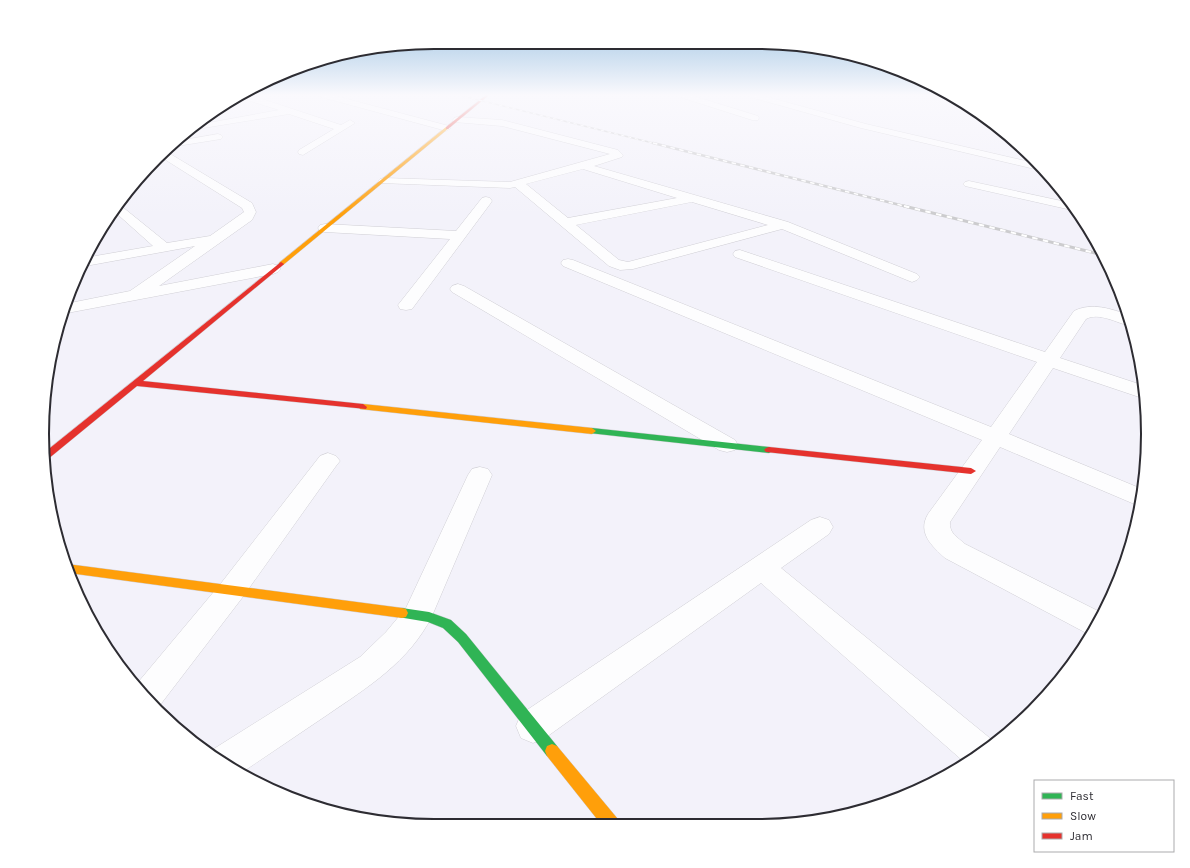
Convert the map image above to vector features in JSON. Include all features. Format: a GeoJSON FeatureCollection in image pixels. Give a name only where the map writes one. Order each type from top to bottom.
{"type":"FeatureCollection","features":[{"type":"Feature","properties":{"kind":"main road"},"geometry":{"type":"LineString","coordinates":[[50,453],[273,269],[384,181],[437,136]]}},
{"type":"Feature","properties":{"kind":"main road"},"geometry":{"type":"LineString","coordinates":[[135,383],[971,471]]}},
{"type":"Feature","properties":{"kind":"main road"},"geometry":{"type":"LineString","coordinates":[[73,569],[429,617],[447,624],[462,638],[607,819]]}},
{"type":"Feature","properties":{"kind":"street"},"geometry":{"type":"LineString","coordinates":[[182,144],[224,136]]}},
{"type":"Feature","properties":{"kind":"street"},"geometry":{"type":"LineString","coordinates":[[303,152],[330,136]]}},
{"type":"Feature","properties":{"kind":"street"},"geometry":{"type":"LineString","coordinates":[[384,181],[496,186],[518,184],[618,155],[614,152],[548,136]]}},
{"type":"Feature","properties":{"kind":"street"},"geometry":{"type":"LineString","coordinates":[[903,136],[1031,165]]}},
{"type":"Feature","properties":{"kind":"street"},"geometry":{"type":"LineString","coordinates":[[998,158],[1016,150]]}},
{"type":"Feature","properties":{"kind":"street"},"geometry":{"type":"LineString","coordinates":[[134,296],[247,216],[250,212],[250,208],[248,206],[168,156]]}},
{"type":"Feature","properties":{"kind":"street"},"geometry":{"type":"LineString","coordinates":[[583,166],[783,225],[912,277]]}},
{"type":"Feature","properties":{"kind":"street"},"geometry":{"type":"LineString","coordinates":[[1007,168],[1041,176]]}},
{"type":"Feature","properties":{"kind":"street"},"geometry":{"type":"LineString","coordinates":[[518,184],[614,263],[620,266],[628,266],[783,225]]}},
{"type":"Feature","properties":{"kind":"street"},"geometry":{"type":"LineString","coordinates":[[969,184],[1066,206]]}},
{"type":"Feature","properties":{"kind":"street"},"geometry":{"type":"LineString","coordinates":[[565,223],[692,199]]}},
{"type":"Feature","properties":{"kind":"street"},"geometry":{"type":"LineString","coordinates":[[406,305],[486,202]]}},
{"type":"Feature","properties":{"kind":"street"},"geometry":{"type":"LineString","coordinates":[[121,211],[164,248]]}},
{"type":"Feature","properties":{"kind":"street"},"geometry":{"type":"LineString","coordinates":[[324,228],[460,236]]}},
{"type":"Feature","properties":{"kind":"street"},"geometry":{"type":"LineString","coordinates":[[90,261],[215,239]]}},
{"type":"Feature","properties":{"kind":"street"},"geometry":{"type":"LineString","coordinates":[[740,254],[1139,391]]}},
{"type":"Feature","properties":{"kind":"street"},"geometry":{"type":"LineString","coordinates":[[568,263],[1136,496]]}},
{"type":"Feature","properties":{"kind":"street"},"geometry":{"type":"LineString","coordinates":[[70,308],[273,269]]}},
{"type":"Feature","properties":{"kind":"street"},"geometry":{"type":"LineString","coordinates":[[458,289],[727,445]]}},
{"type":"Feature","properties":{"kind":"street"},"geometry":{"type":"LineString","coordinates":[[1091,622],[955,552],[942,539],[936,529],[937,521],[1080,315],[1084,312],[1102,313],[1124,319]]}},
{"type":"Feature","properties":{"kind":"street"},"geometry":{"type":"LineString","coordinates":[[150,693],[232,590],[328,461]]}},
{"type":"Feature","properties":{"kind":"street"},"geometry":{"type":"LineString","coordinates":[[230,760],[371,667],[397,642],[417,616],[480,475]]}},
{"type":"Feature","properties":{"kind":"street"},"geometry":{"type":"LineString","coordinates":[[533,726],[760,567],[820,527]]}},
{"type":"Feature","properties":{"kind":"street"},"geometry":{"type":"LineString","coordinates":[[760,567],[977,749]]}},
{"type":"Feature","properties":{"kind":"railway"},"geometry":{"type":"LineString","coordinates":[[623,136],[656,144]]}},
{"type":"Feature","properties":{"kind":"railway"},"geometry":{"type":"LineString","coordinates":[[656,144],[905,206]]}},
{"type":"Feature","properties":{"kind":"railway"},"geometry":{"type":"LineString","coordinates":[[905,206],[1095,253]]}},
{"type":"Feature","properties":{"kind":"traffic: fast"},"geometry":{"type":"LineString","coordinates":[[592,431],[769,450]]}},
{"type":"Feature","properties":{"kind":"traffic: fast"},"geometry":{"type":"LineString","coordinates":[[402,613],[429,617],[447,624],[462,638],[552,751]]}},
{"type":"Feature","properties":{"kind":"traffic: slow"},"geometry":{"type":"LineString","coordinates":[[281,264],[438,136]]}},
{"type":"Feature","properties":{"kind":"traffic: slow"},"geometry":{"type":"LineString","coordinates":[[363,407],[592,431]]}},
{"type":"Feature","properties":{"kind":"traffic: slow"},"geometry":{"type":"LineString","coordinates":[[73,569],[402,613]]}},
{"type":"Feature","properties":{"kind":"traffic: slow"},"geometry":{"type":"LineString","coordinates":[[552,751],[607,819]]}},
{"type":"Feature","properties":{"kind":"traffic: jam"},"geometry":{"type":"LineString","coordinates":[[50,453],[281,264]]}},
{"type":"Feature","properties":{"kind":"traffic: jam"},"geometry":{"type":"LineString","coordinates":[[135,383],[363,407]]}},
{"type":"Feature","properties":{"kind":"traffic: jam"},"geometry":{"type":"LineString","coordinates":[[769,450],[971,471]]}}]}
